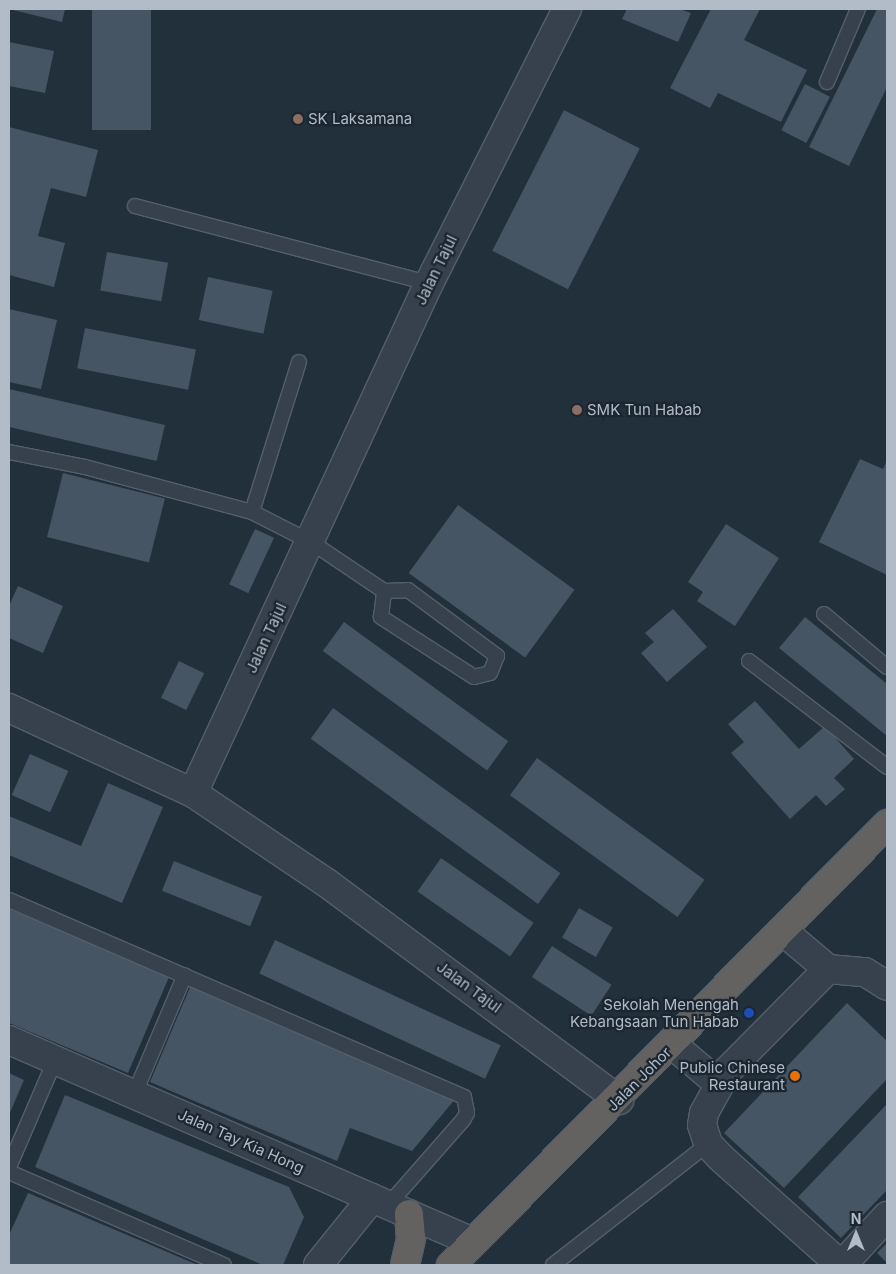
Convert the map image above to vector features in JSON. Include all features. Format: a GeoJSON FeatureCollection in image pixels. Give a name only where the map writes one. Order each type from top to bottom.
{"type":"FeatureCollection","features":[{"type":"Feature","properties":{"kind":"highway","name":"Jalan Johor"},"geometry":{"type":"LineString","coordinates":[[465,1256],[784,932],[887,824]]}},
{"type":"Feature","properties":{"kind":"highway"},"geometry":{"type":"LineString","coordinates":[[390,1206],[411,1238],[406,1265]]}},
{"type":"Feature","properties":{"kind":"street","name":"Jalan Tajul"},"geometry":{"type":"LineString","coordinates":[[567,9],[429,283],[311,542],[193,793],[327,883],[619,1100]]}},
{"type":"Feature","properties":{"kind":"street"},"geometry":{"type":"LineString","coordinates":[[9,708],[193,793]]}},
{"type":"Feature","properties":{"kind":"street"},"geometry":{"type":"LineString","coordinates":[[784,932],[828,969],[865,972],[887,986]]}},
{"type":"Feature","properties":{"kind":"street"},"geometry":{"type":"LineString","coordinates":[[828,969],[718,1083],[704,1113],[703,1134],[708,1144],[841,1265],[887,1216]]}},
{"type":"Feature","properties":{"kind":"street","name":"Jalan Tay Kia Hong"},"geometry":{"type":"LineString","coordinates":[[9,1040],[390,1206],[465,1256]]}},
{"type":"Feature","properties":{"kind":"street"},"geometry":{"type":"LineString","coordinates":[[672,1046],[718,1083]]}},
{"type":"Feature","properties":{"kind":"street"},"geometry":{"type":"LineString","coordinates":[[318,1265],[390,1206]]}},
{"type":"Feature","properties":{"kind":"lane"},"geometry":{"type":"LineString","coordinates":[[827,82],[858,9]]}},
{"type":"Feature","properties":{"kind":"lane"},"geometry":{"type":"LineString","coordinates":[[135,206],[429,283]]}},
{"type":"Feature","properties":{"kind":"lane"},"geometry":{"type":"LineString","coordinates":[[252,512],[299,362]]}},
{"type":"Feature","properties":{"kind":"lane"},"geometry":{"type":"LineString","coordinates":[[9,452],[86,467],[252,512],[311,542],[384,591],[408,590],[497,656],[490,673],[474,677],[381,618],[384,591]]}},
{"type":"Feature","properties":{"kind":"lane"},"geometry":{"type":"LineString","coordinates":[[824,614],[887,667]]}},
{"type":"Feature","properties":{"kind":"lane"},"geometry":{"type":"LineString","coordinates":[[749,661],[887,767]]}},
{"type":"Feature","properties":{"kind":"lane"},"geometry":{"type":"LineString","coordinates":[[9,900],[464,1097],[467,1113],[464,1120],[390,1206]]}},
{"type":"Feature","properties":{"kind":"lane"},"geometry":{"type":"LineString","coordinates":[[134,1095],[185,975]]}},
{"type":"Feature","properties":{"kind":"lane"},"geometry":{"type":"LineString","coordinates":[[9,1166],[55,1060]]}},
{"type":"Feature","properties":{"kind":"lane"},"geometry":{"type":"LineString","coordinates":[[553,1265],[708,1144]]}},
{"type":"Feature","properties":{"kind":"lane"},"geometry":{"type":"LineString","coordinates":[[9,1172],[224,1265]]}},
{"type":"Feature","properties":{"kind":"building"},"geometry":{"type":"Polygon","coordinates":[[[9,9],[65,9],[62,22],[9,9]]]}},
{"type":"Feature","properties":{"kind":"building"},"geometry":{"type":"Polygon","coordinates":[[[92,9],[151,9],[151,130],[92,130],[92,9]]]}},
{"type":"Feature","properties":{"kind":"building"},"geometry":{"type":"Polygon","coordinates":[[[627,9],[679,9],[691,13],[678,42],[622,19],[627,9]]]}},
{"type":"Feature","properties":{"kind":"building"},"geometry":{"type":"Polygon","coordinates":[[[711,9],[760,9],[744,40],[807,70],[781,122],[718,93],[710,108],[670,88],[711,9]]]}},
{"type":"Feature","properties":{"kind":"building"},"geometry":{"type":"Polygon","coordinates":[[[877,9],[887,9],[887,87],[849,166],[809,147],[877,9]]]}},
{"type":"Feature","properties":{"kind":"building"},"geometry":{"type":"Polygon","coordinates":[[[9,42],[54,51],[45,93],[9,86],[9,42]]]}},
{"type":"Feature","properties":{"kind":"building"},"geometry":{"type":"Polygon","coordinates":[[[805,84],[830,97],[806,143],[781,130],[805,84]]]}},
{"type":"Feature","properties":{"kind":"building"},"geometry":{"type":"Polygon","coordinates":[[[564,110],[640,149],[568,289],[492,251],[564,110]]]}},
{"type":"Feature","properties":{"kind":"building"},"geometry":{"type":"Polygon","coordinates":[[[9,127],[98,150],[86,197],[51,188],[38,236],[65,243],[54,287],[9,275],[9,127]]]}},
{"type":"Feature","properties":{"kind":"building"},"geometry":{"type":"Polygon","coordinates":[[[107,252],[168,263],[161,301],[100,290],[107,252]]]}},
{"type":"Feature","properties":{"kind":"building"},"geometry":{"type":"Polygon","coordinates":[[[208,277],[273,291],[263,334],[199,320],[208,277]]]}},
{"type":"Feature","properties":{"kind":"building"},"geometry":{"type":"Polygon","coordinates":[[[9,309],[57,320],[41,389],[9,382],[9,309]]]}},
{"type":"Feature","properties":{"kind":"building"},"geometry":{"type":"Polygon","coordinates":[[[85,328],[196,350],[188,390],[77,368],[85,328]]]}},
{"type":"Feature","properties":{"kind":"building"},"geometry":{"type":"Polygon","coordinates":[[[9,389],[165,425],[157,461],[9,427],[9,389]]]}},
{"type":"Feature","properties":{"kind":"building"},"geometry":{"type":"Polygon","coordinates":[[[860,459],[883,469],[887,460],[887,575],[819,542],[860,459]]]}},
{"type":"Feature","properties":{"kind":"building"},"geometry":{"type":"Polygon","coordinates":[[[63,473],[165,498],[149,562],[47,537],[63,473]]]}},
{"type":"Feature","properties":{"kind":"building"},"geometry":{"type":"Polygon","coordinates":[[[458,505],[574,590],[525,658],[409,573],[458,505]]]}},
{"type":"Feature","properties":{"kind":"building"},"geometry":{"type":"Polygon","coordinates":[[[726,524],[779,558],[735,626],[697,601],[703,592],[688,582],[726,524]]]}},
{"type":"Feature","properties":{"kind":"building"},"geometry":{"type":"Polygon","coordinates":[[[255,529],[274,538],[248,593],[229,584],[255,529]]]}},
{"type":"Feature","properties":{"kind":"building"},"geometry":{"type":"Polygon","coordinates":[[[18,586],[63,606],[43,653],[9,638],[9,606],[18,586]]]}},
{"type":"Feature","properties":{"kind":"building"},"geometry":{"type":"Polygon","coordinates":[[[673,609],[707,647],[667,682],[641,653],[654,642],[645,633],[673,609]]]}},
{"type":"Feature","properties":{"kind":"building"},"geometry":{"type":"Polygon","coordinates":[[[805,617],[887,684],[887,736],[779,648],[805,617]]]}},
{"type":"Feature","properties":{"kind":"building"},"geometry":{"type":"Polygon","coordinates":[[[344,622],[508,741],[487,770],[323,651],[344,622]]]}},
{"type":"Feature","properties":{"kind":"building"},"geometry":{"type":"Polygon","coordinates":[[[179,661],[204,673],[186,710],[161,698],[179,661]]]}},
{"type":"Feature","properties":{"kind":"building"},"geometry":{"type":"Polygon","coordinates":[[[755,701],[799,749],[825,726],[854,759],[834,778],[845,789],[826,806],[816,795],[790,819],[731,753],[744,742],[728,724],[755,701]]]}},
{"type":"Feature","properties":{"kind":"building"},"geometry":{"type":"Polygon","coordinates":[[[333,708],[560,873],[538,904],[311,739],[333,708]]]}},
{"type":"Feature","properties":{"kind":"building"},"geometry":{"type":"Polygon","coordinates":[[[30,754],[68,771],[50,812],[12,795],[30,754]]]}},
{"type":"Feature","properties":{"kind":"building"},"geometry":{"type":"Polygon","coordinates":[[[537,758],[704,880],[677,917],[510,795],[537,758]]]}},
{"type":"Feature","properties":{"kind":"building"},"geometry":{"type":"Polygon","coordinates":[[[108,783],[163,807],[122,903],[9,855],[9,816],[81,846],[108,783]]]}},
{"type":"Feature","properties":{"kind":"building"},"geometry":{"type":"Polygon","coordinates":[[[441,858],[534,923],[510,956],[417,892],[441,858]]]}},
{"type":"Feature","properties":{"kind":"building"},"geometry":{"type":"Polygon","coordinates":[[[174,861],[262,897],[250,926],[162,891],[174,861]]]}},
{"type":"Feature","properties":{"kind":"building"},"geometry":{"type":"Polygon","coordinates":[[[579,908],[613,928],[596,957],[562,937],[579,908]]]}},
{"type":"Feature","properties":{"kind":"building"},"geometry":{"type":"Polygon","coordinates":[[[9,909],[169,977],[128,1073],[9,1023],[9,909]]]}},
{"type":"Feature","properties":{"kind":"building"},"geometry":{"type":"Polygon","coordinates":[[[275,940],[501,1045],[485,1079],[259,974],[275,940]]]}},
{"type":"Feature","properties":{"kind":"building"},"geometry":{"type":"Polygon","coordinates":[[[552,946],[612,985],[591,1016],[532,977],[552,946]]]}},
{"type":"Feature","properties":{"kind":"building"},"geometry":{"type":"Polygon","coordinates":[[[191,985],[456,1098],[412,1151],[350,1128],[337,1161],[199,1103],[150,1082],[191,985]]]}},
{"type":"Feature","properties":{"kind":"building"},"geometry":{"type":"Polygon","coordinates":[[[847,1003],[887,1041],[887,1079],[784,1188],[724,1133],[847,1003]]]}},
{"type":"Feature","properties":{"kind":"building"},"geometry":{"type":"Polygon","coordinates":[[[9,1073],[24,1080],[9,1115],[9,1073]]]}},
{"type":"Feature","properties":{"kind":"building"},"geometry":{"type":"Polygon","coordinates":[[[65,1095],[289,1187],[304,1217],[283,1265],[263,1265],[35,1167],[65,1095]]]}},
{"type":"Feature","properties":{"kind":"building"},"geometry":{"type":"Polygon","coordinates":[[[887,1104],[887,1190],[841,1238],[798,1197],[887,1104]]]}},
{"type":"Feature","properties":{"kind":"building"},"geometry":{"type":"Polygon","coordinates":[[[28,1193],[198,1265],[9,1265],[9,1235],[28,1193]]]}},
{"type":"Feature","properties":{"kind":"building"},"geometry":{"type":"Polygon","coordinates":[[[887,1243],[887,1263],[877,1253],[887,1243]]]}},
{"type":"Feature","properties":{"kind":"place","name":"SK Laksamana"},"geometry":{"type":"Point","coordinates":[298,119]}},
{"type":"Feature","properties":{"kind":"place","name":"SMK Tun Habab"},"geometry":{"type":"Point","coordinates":[577,410]}},
{"type":"Feature","properties":{"kind":"place","name":"Sekolah Menengah Kebangsaan Tun Habab"},"geometry":{"type":"Point","coordinates":[749,1013]}},
{"type":"Feature","properties":{"kind":"place","name":"Public Chinese Restaurant"},"geometry":{"type":"Point","coordinates":[795,1076]}}]}
